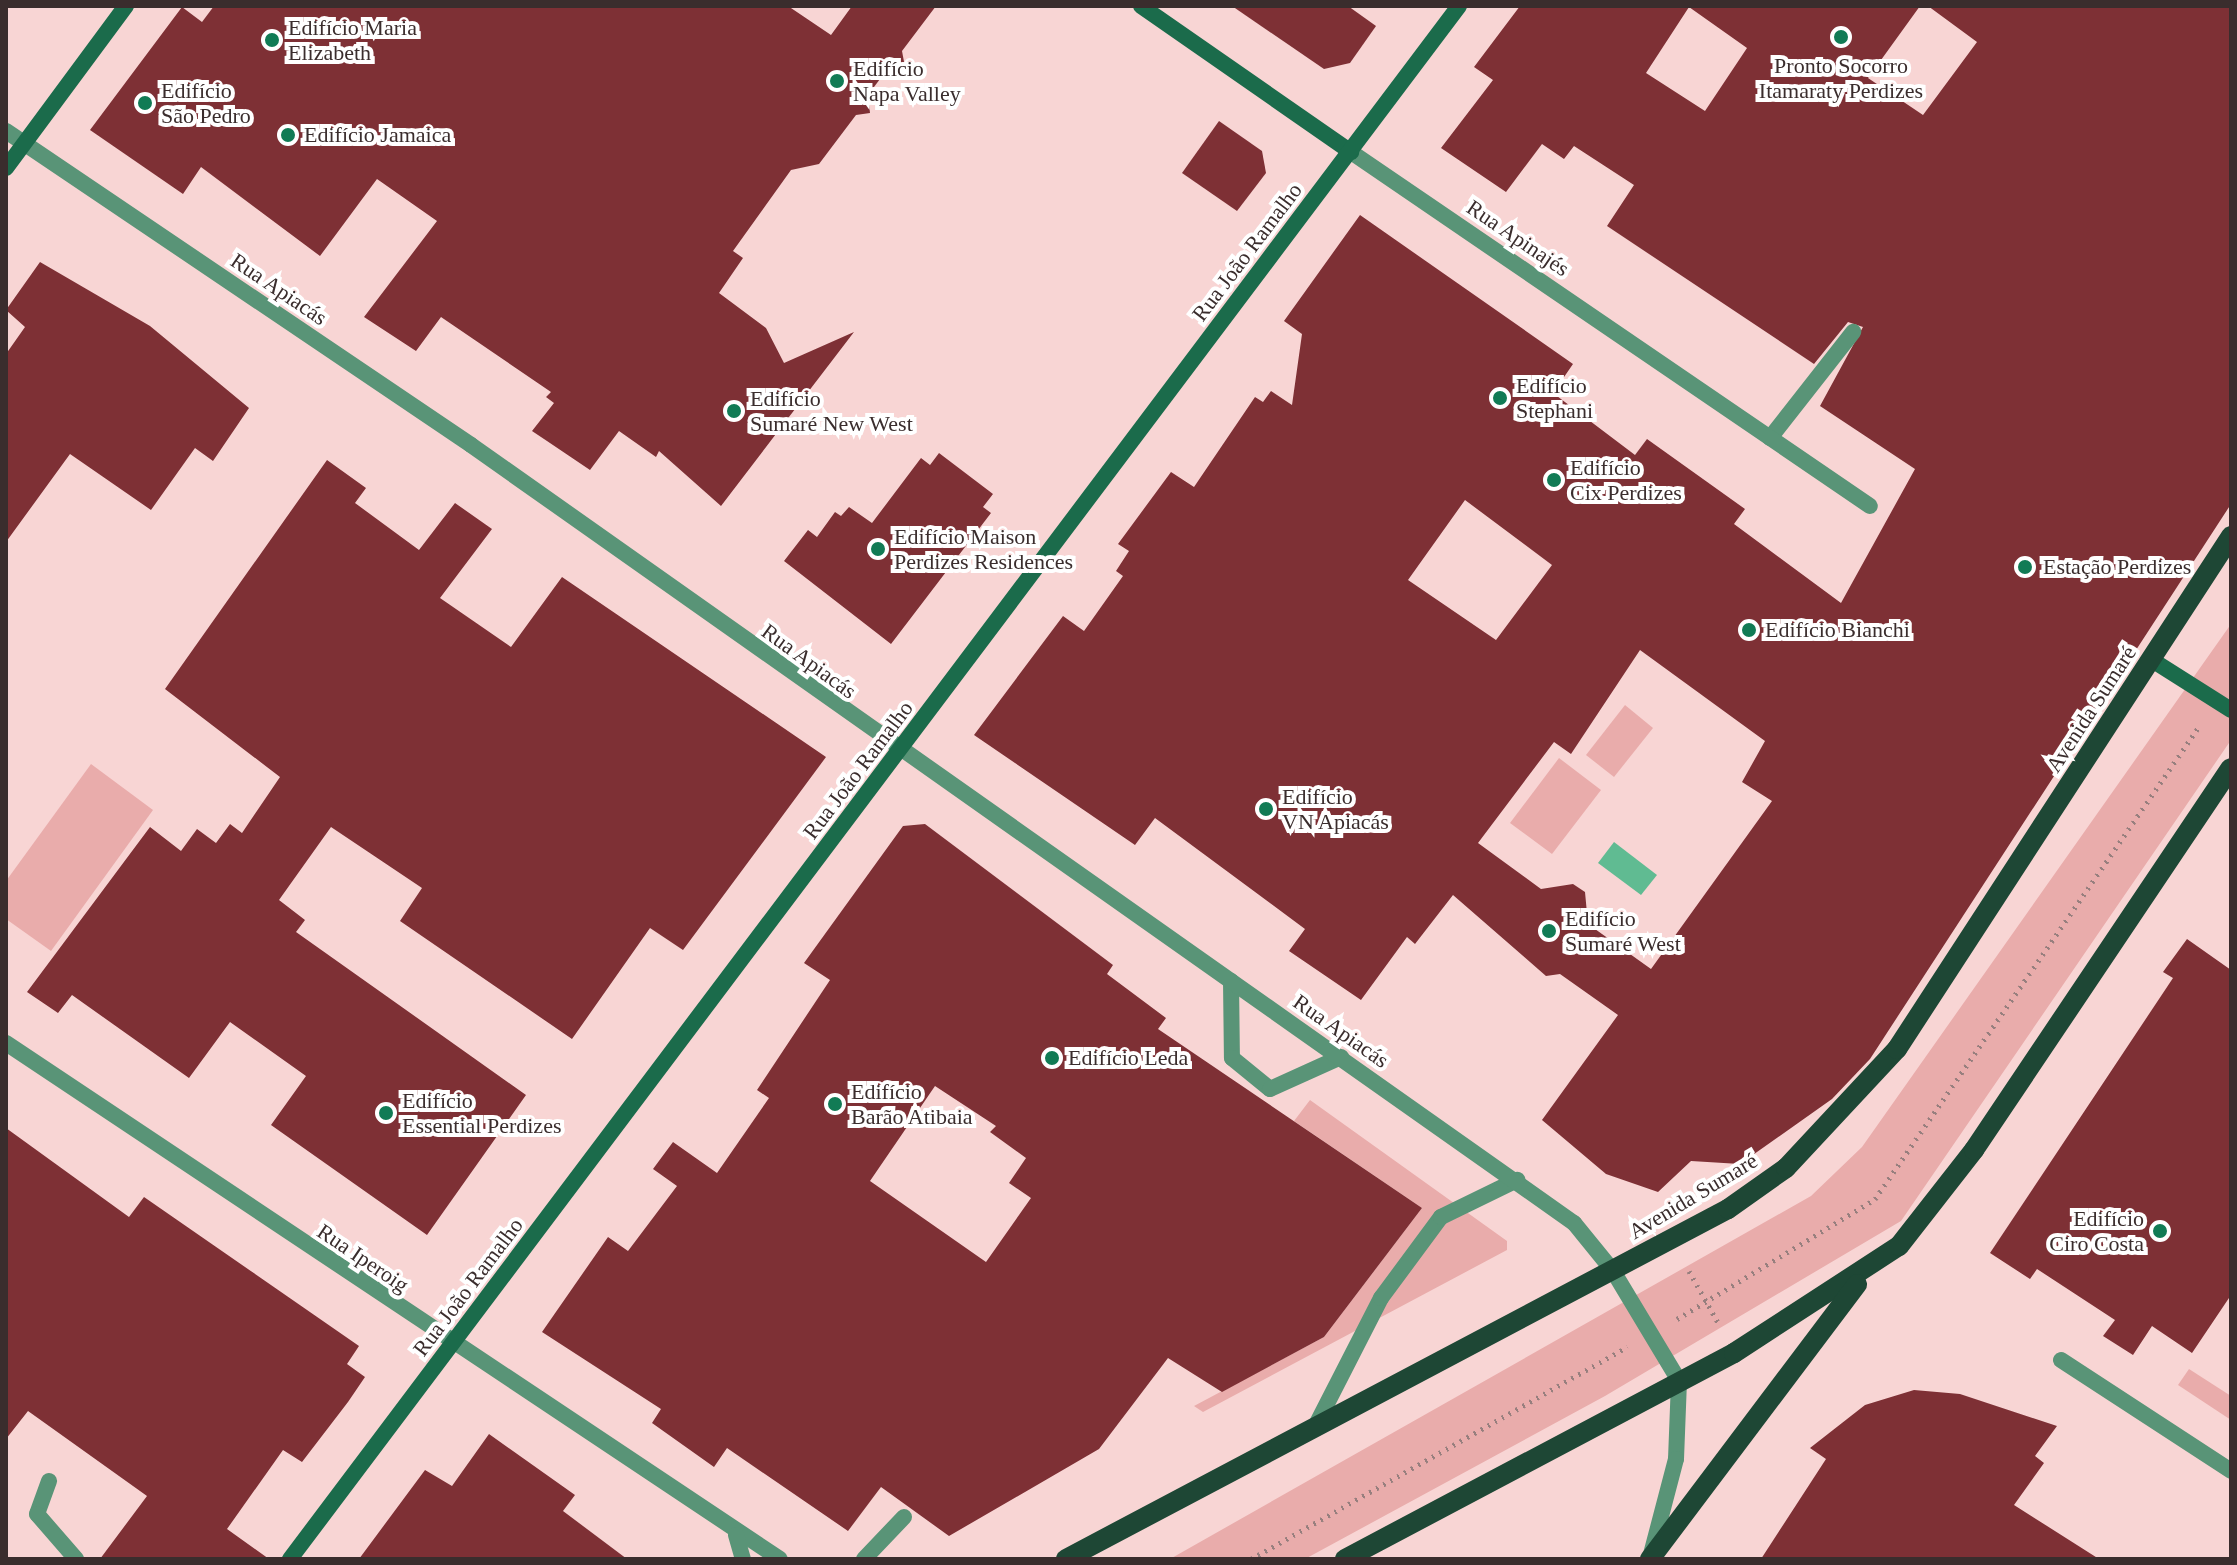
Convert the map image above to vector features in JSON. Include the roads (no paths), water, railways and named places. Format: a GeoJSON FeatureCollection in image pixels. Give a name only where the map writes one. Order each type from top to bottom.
{"type":"FeatureCollection","features":[{"type":"Feature","properties":{"kind":"main road","name":"Avenida Sumaré"},"geometry":{"type":"LineString","coordinates":[[1066,1559],[1728,1209],[1786,1168],[1845,1112],[1971,941],[2231,536]]}},
{"type":"Feature","properties":{"kind":"main road"},"geometry":{"type":"LineString","coordinates":[[1345,1559],[1679,1381],[1866,1273],[1899,1246],[1974,1150],[2231,768]]}},
{"type":"Feature","properties":{"kind":"main road"},"geometry":{"type":"LineString","coordinates":[[1650,1559],[1866,1273]]}},
{"type":"Feature","properties":{"kind":"street"},"geometry":{"type":"LineString","coordinates":[[6,168],[126,6]]}},
{"type":"Feature","properties":{"kind":"street","name":"Rua Apinajés"},"geometry":{"type":"LineString","coordinates":[[1141,6],[1870,506]]}},
{"type":"Feature","properties":{"kind":"street","name":"Rua João Ramalho"},"geometry":{"type":"LineString","coordinates":[[290,1559],[1459,6]]}},
{"type":"Feature","properties":{"kind":"street","name":"Rua Apiacás"},"geometry":{"type":"LineString","coordinates":[[6,131],[471,445],[898,753],[1517,1180],[1574,1223],[1613,1271],[1679,1381]]}},
{"type":"Feature","properties":{"kind":"street"},"geometry":{"type":"LineString","coordinates":[[1770,438],[1853,332]]}},
{"type":"Feature","properties":{"kind":"street"},"geometry":{"type":"LineString","coordinates":[[2152,660],[2231,710]]}},
{"type":"Feature","properties":{"kind":"street"},"geometry":{"type":"LineString","coordinates":[[1231,981],[1232,1058],[1270,1089],[1341,1057]]}},
{"type":"Feature","properties":{"kind":"street","name":"Rua Iperoig"},"geometry":{"type":"LineString","coordinates":[[6,1043],[736,1535],[780,1559]]}},
{"type":"Feature","properties":{"kind":"street"},"geometry":{"type":"LineString","coordinates":[[1315,1427],[1381,1298],[1441,1217],[1517,1180]]}},
{"type":"Feature","properties":{"kind":"street"},"geometry":{"type":"LineString","coordinates":[[2061,1360],[2231,1471]]}},
{"type":"Feature","properties":{"kind":"street"},"geometry":{"type":"LineString","coordinates":[[1650,1559],[1676,1459],[1679,1381]]}},
{"type":"Feature","properties":{"kind":"street"},"geometry":{"type":"LineString","coordinates":[[49,1481],[37,1514],[76,1559]]}},
{"type":"Feature","properties":{"kind":"street"},"geometry":{"type":"LineString","coordinates":[[864,1559],[904,1517]]}},
{"type":"Feature","properties":{"kind":"street"},"geometry":{"type":"LineString","coordinates":[[736,1535],[743,1559]]}},
{"type":"Feature","properties":{"kind":"place","name":"Pronto Socorro Itamaraty Perdizes"},"geometry":{"type":"Point","coordinates":[1841,37]}},
{"type":"Feature","properties":{"kind":"place","name":"Edifício Maria Elizabeth"},"geometry":{"type":"Point","coordinates":[272,40]}},
{"type":"Feature","properties":{"kind":"place","name":"Edifício Napa Valley"},"geometry":{"type":"Point","coordinates":[837,81]}},
{"type":"Feature","properties":{"kind":"place","name":"Edifício São Pedro"},"geometry":{"type":"Point","coordinates":[145,103]}},
{"type":"Feature","properties":{"kind":"place","name":"Edifício Jamaica"},"geometry":{"type":"Point","coordinates":[288,135]}},
{"type":"Feature","properties":{"kind":"place","name":"Edifício Stephani"},"geometry":{"type":"Point","coordinates":[1500,398]}},
{"type":"Feature","properties":{"kind":"place","name":"Edifício Sumaré New West"},"geometry":{"type":"Point","coordinates":[734,411]}},
{"type":"Feature","properties":{"kind":"place","name":"Edifício Cix Perdizes"},"geometry":{"type":"Point","coordinates":[1554,480]}},
{"type":"Feature","properties":{"kind":"place","name":"Edifício Maison Perdizes Residences"},"geometry":{"type":"Point","coordinates":[878,549]}},
{"type":"Feature","properties":{"kind":"place","name":"Estação Perdizes"},"geometry":{"type":"Point","coordinates":[2025,567]}},
{"type":"Feature","properties":{"kind":"place","name":"Edifício Bianchi"},"geometry":{"type":"Point","coordinates":[1749,630]}},
{"type":"Feature","properties":{"kind":"place","name":"Edifício VN Apiacás"},"geometry":{"type":"Point","coordinates":[1266,809]}},
{"type":"Feature","properties":{"kind":"place","name":"Edifício Sumaré West"},"geometry":{"type":"Point","coordinates":[1549,931]}},
{"type":"Feature","properties":{"kind":"place","name":"Edifício Leda"},"geometry":{"type":"Point","coordinates":[1052,1058]}},
{"type":"Feature","properties":{"kind":"place","name":"Edifício Barão Atibaia"},"geometry":{"type":"Point","coordinates":[835,1104]}},
{"type":"Feature","properties":{"kind":"place","name":"Edifício Essential Perdizes"},"geometry":{"type":"Point","coordinates":[386,1113]}},
{"type":"Feature","properties":{"kind":"place","name":"Edifício Ciro Costa"},"geometry":{"type":"Point","coordinates":[2160,1231]}}]}
